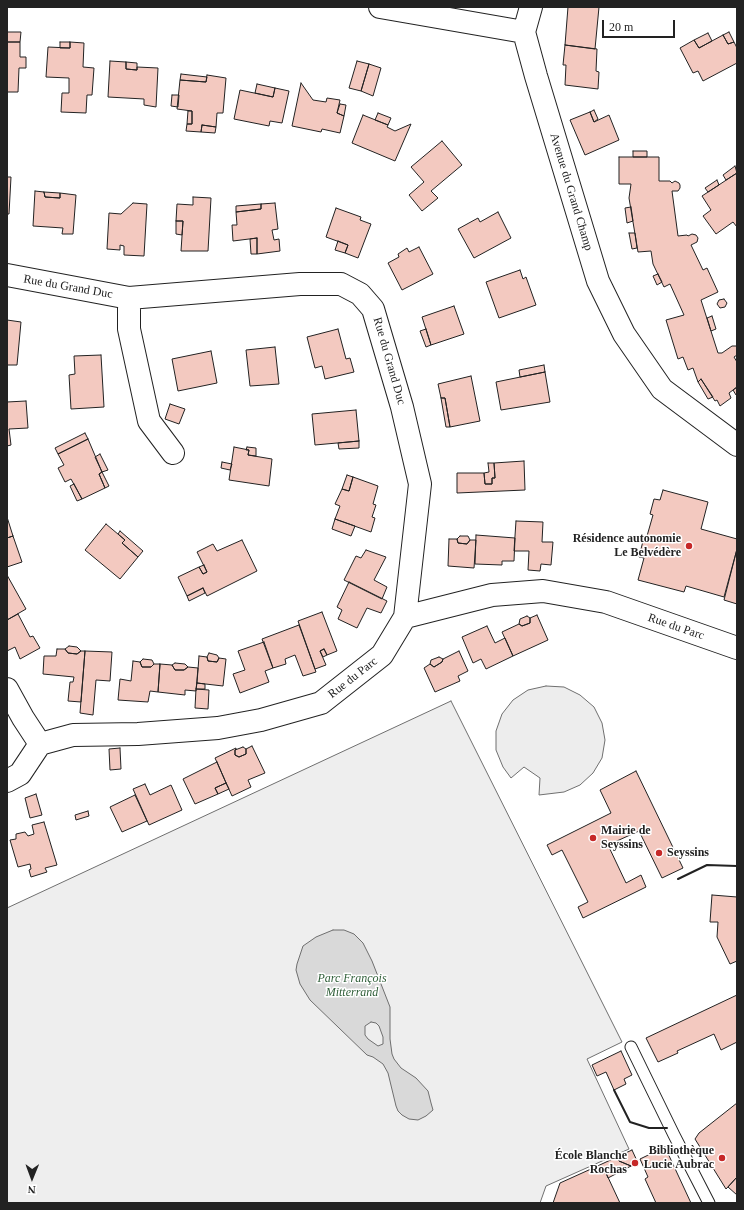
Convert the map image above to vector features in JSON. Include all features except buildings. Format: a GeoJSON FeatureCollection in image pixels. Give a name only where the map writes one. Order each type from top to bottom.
{"type":"FeatureCollection","features":[{"type":"Feature","properties":{"kind":"street"},"geometry":{"type":"LineString","coordinates":[[380,7],[524,32],[531,7]]}},
{"type":"Feature","properties":{"kind":"street","name":"Avenue du Grand Champ"},"geometry":{"type":"LineString","coordinates":[[524,32],[598,281],[624,334],[662,389],[737,445]]}},
{"type":"Feature","properties":{"kind":"street","name":"Rue du Grand Duc"},"geometry":{"type":"LineString","coordinates":[[7,275],[129,298],[300,284],[341,284],[360,294],[373,309],[402,408],[420,484],[405,617]]}},
{"type":"Feature","properties":{"kind":"street","name":"Rue du Grand Duc"},"geometry":{"type":"LineString","coordinates":[[129,298],[129,329],[149,421],[174,453]]}},
{"type":"Feature","properties":{"kind":"street","name":"Rue du Parc"},"geometry":{"type":"LineString","coordinates":[[40,744],[73,735],[138,734],[218,728],[261,720],[321,703],[382,655],[405,617],[492,595],[543,591],[606,602],[737,648]]}},
{"type":"Feature","properties":{"kind":"street"},"geometry":{"type":"LineString","coordinates":[[7,689],[23,718],[40,744],[20,774],[7,781]]}},
{"type":"Feature","properties":{"kind":"lane"},"geometry":{"type":"LineString","coordinates":[[632,1047],[674,1135],[709,1203]]}},
{"type":"Feature","properties":{"kind":"green space","name":"Parc François Mitterrand"},"geometry":{"type":"Polygon","coordinates":[[[451,701],[622,1042],[587,1059],[629,1149],[546,1186],[540,1203],[7,1203],[7,908],[451,701]]]}},
{"type":"Feature","properties":{"kind":"shaded area"},"geometry":{"type":"Polygon","coordinates":[[[546,686],[564,687],[580,695],[594,707],[602,723],[605,740],[602,758],[593,773],[580,785],[564,792],[539,795],[540,778],[524,767],[511,778],[503,767],[496,750],[496,731],[502,714],[513,700],[528,690],[546,686]]]}},
{"type":"Feature","properties":{"kind":"shaded area"},"geometry":{"type":"Polygon","coordinates":[[[333,930],[344,930],[354,934],[363,943],[372,961],[390,1007],[390,1039],[392,1054],[401,1068],[416,1078],[428,1091],[433,1110],[426,1116],[418,1120],[409,1119],[398,1111],[388,1073],[383,1064],[367,1055],[310,1000],[300,984],[296,970],[303,946],[316,937],[333,930]],[[371,1022],[365,1026],[365,1035],[378,1046],[383,1044],[383,1037],[379,1026],[376,1023],[371,1022]]]}},
{"type":"Feature","properties":{"kind":"wall"},"geometry":{"type":"LineString","coordinates":[[678,879],[707,865],[737,866]]}},
{"type":"Feature","properties":{"kind":"wall"},"geometry":{"type":"LineString","coordinates":[[614,1090],[630,1122],[649,1128],[667,1128]]}},
{"type":"Feature","properties":{"kind":"place","name":"Résidence autonomie Le Belvédère"},"geometry":{"type":"Point","coordinates":[689,546]}},
{"type":"Feature","properties":{"kind":"place","name":"Mairie de Seyssins"},"geometry":{"type":"Point","coordinates":[593,838]}},
{"type":"Feature","properties":{"kind":"place","name":"Seyssins"},"geometry":{"type":"Point","coordinates":[659,853]}},
{"type":"Feature","properties":{"kind":"place","name":"Bibliothèque Lucie Aubrac"},"geometry":{"type":"Point","coordinates":[722,1158]}},
{"type":"Feature","properties":{"kind":"place","name":"École Blanche Rochas"},"geometry":{"type":"Point","coordinates":[635,1163]}}]}
